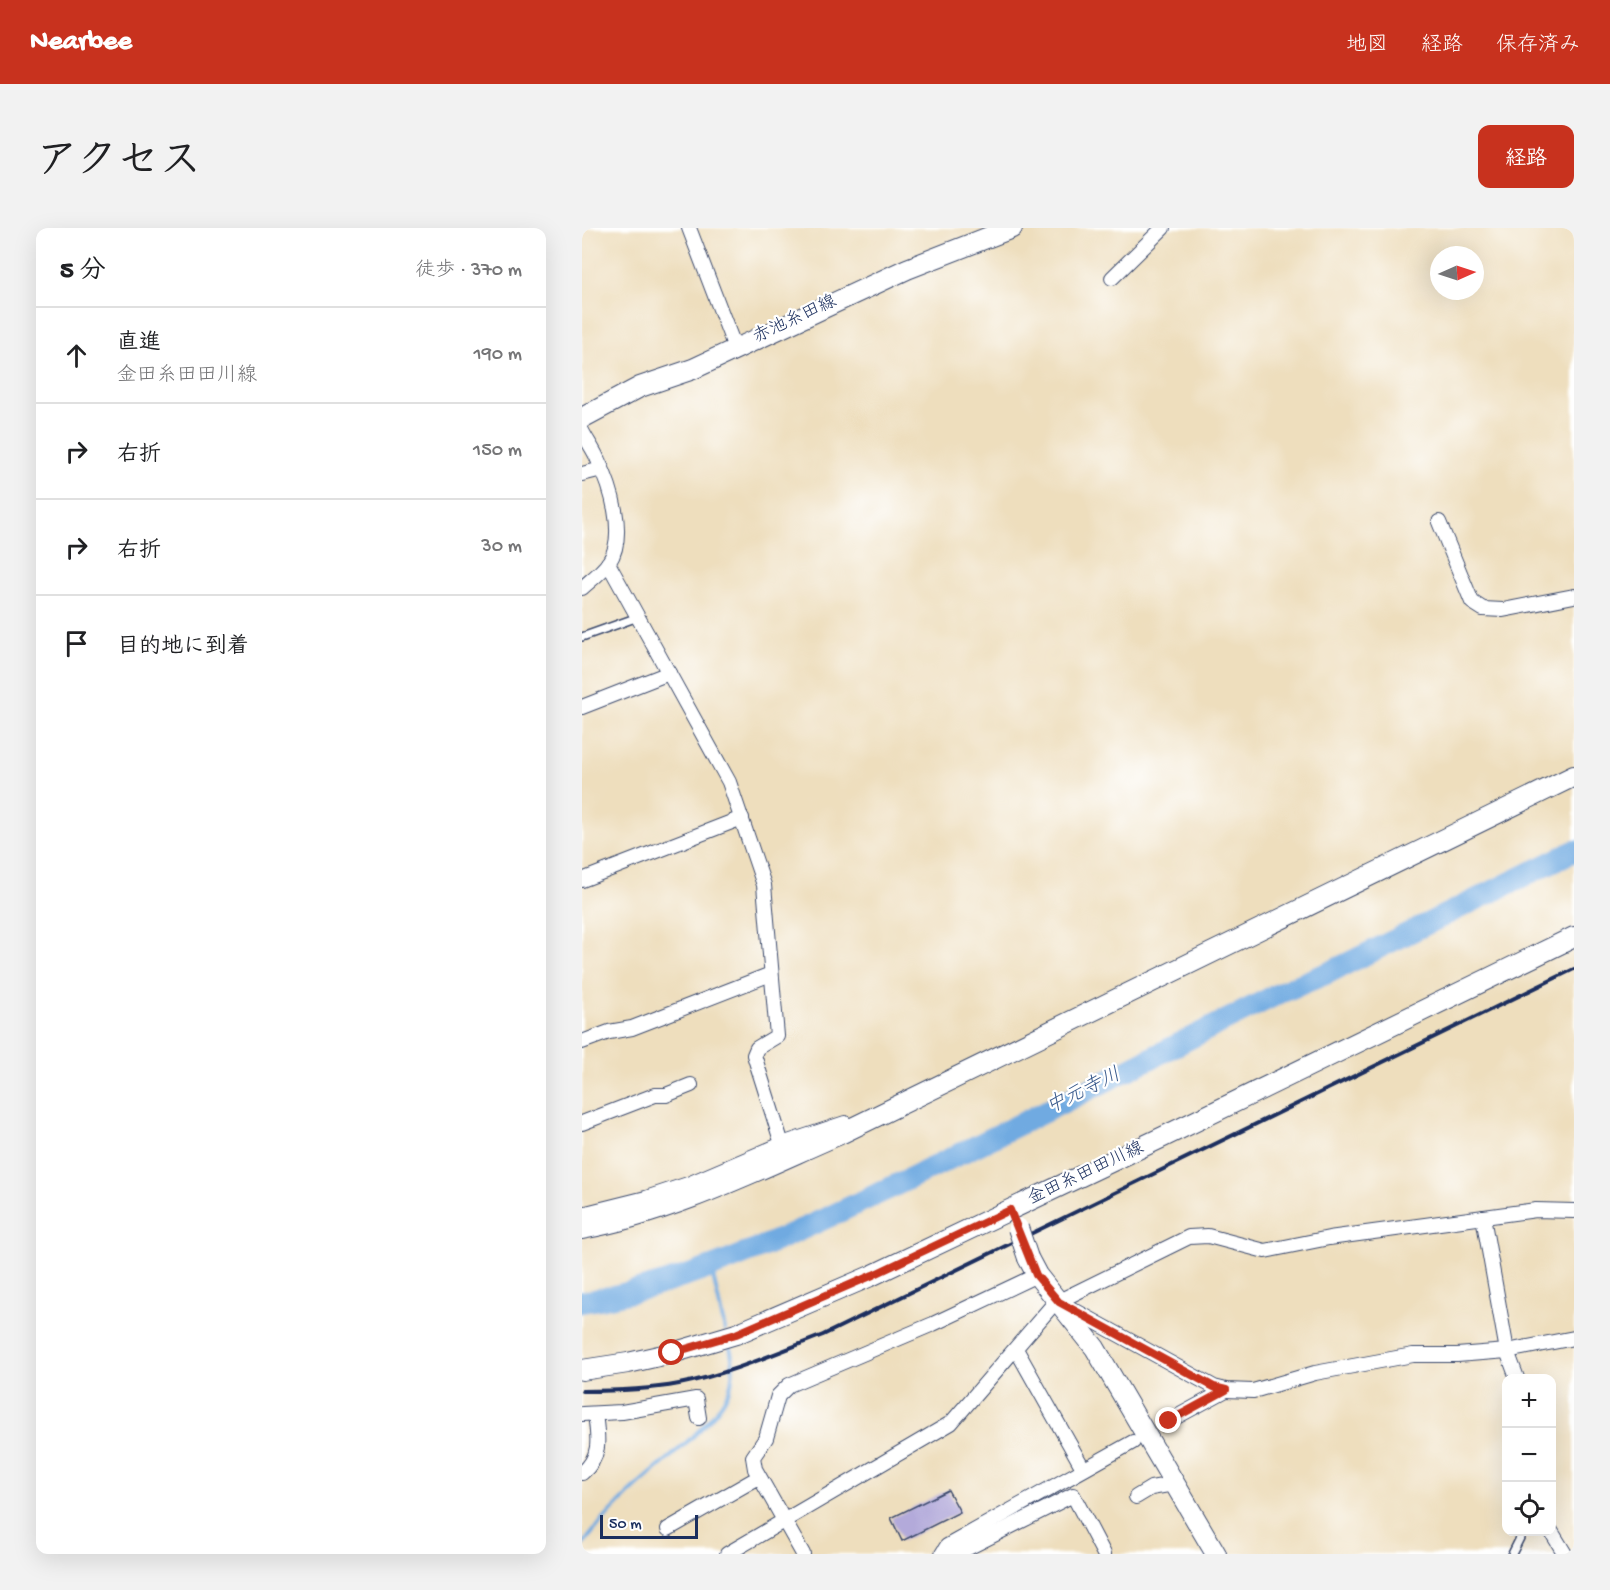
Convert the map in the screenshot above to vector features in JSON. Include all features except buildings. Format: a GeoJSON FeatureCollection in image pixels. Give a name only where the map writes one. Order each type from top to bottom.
{"type":"FeatureCollection","features":[{"type":"Feature","properties":{"kind":"main road","name":"赤池糸田線"},"geometry":{"type":"LineString","coordinates":[[582,418],[640,387],[693,369],[907,269],[1012,228]]}},
{"type":"Feature","properties":{"kind":"main road"},"geometry":{"type":"LineString","coordinates":[[582,1229],[620,1222],[657,1209],[745,1175],[860,1125],[1574,776]]}},
{"type":"Feature","properties":{"kind":"main road","name":"金田糸田田川線"},"geometry":{"type":"LineString","coordinates":[[582,1370],[672,1353],[736,1334],[873,1275],[1574,937]]}},
{"type":"Feature","properties":{"kind":"main road"},"geometry":{"type":"LineString","coordinates":[[1010,1210],[1032,1267],[1095,1348],[1216,1554]]}},
{"type":"Feature","properties":{"kind":"street"},"geometry":{"type":"LineString","coordinates":[[689,228],[735,348]]}},
{"type":"Feature","properties":{"kind":"street"},"geometry":{"type":"LineString","coordinates":[[1112,278],[1163,228]]}},
{"type":"Feature","properties":{"kind":"street"},"geometry":{"type":"LineString","coordinates":[[582,431],[602,469],[615,506],[617,520],[613,555],[608,563],[582,588]]}},
{"type":"Feature","properties":{"kind":"street"},"geometry":{"type":"LineString","coordinates":[[582,474],[602,469]]}},
{"type":"Feature","properties":{"kind":"street"},"geometry":{"type":"LineString","coordinates":[[1439,522],[1472,602],[1483,609],[1516,609],[1574,596]]}},
{"type":"Feature","properties":{"kind":"street"},"geometry":{"type":"LineString","coordinates":[[608,563],[729,782],[764,885],[777,1036],[757,1048],[754,1055],[782,1144]]}},
{"type":"Feature","properties":{"kind":"street"},"geometry":{"type":"LineString","coordinates":[[582,707],[669,674]]}},
{"type":"Feature","properties":{"kind":"street"},"geometry":{"type":"LineString","coordinates":[[582,880],[742,818]]}},
{"type":"Feature","properties":{"kind":"street"},"geometry":{"type":"LineString","coordinates":[[582,1042],[609,1032],[632,1028],[771,974]]}},
{"type":"Feature","properties":{"kind":"street"},"geometry":{"type":"LineString","coordinates":[[582,1124],[655,1095],[666,1095],[691,1085]]}},
{"type":"Feature","properties":{"kind":"street"},"geometry":{"type":"LineString","coordinates":[[582,1214],[646,1198],[688,1184],[782,1144],[853,1120],[860,1125]]}},
{"type":"Feature","properties":{"kind":"street"},"geometry":{"type":"LineString","coordinates":[[727,1554],[951,1423],[1057,1300],[1059,1302],[1189,1238],[1208,1236],[1265,1251],[1329,1238],[1536,1210],[1573,1215]]}},
{"type":"Feature","properties":{"kind":"street"},"geometry":{"type":"LineString","coordinates":[[1483,1217],[1507,1351],[1516,1374]]}},
{"type":"Feature","properties":{"kind":"street"},"geometry":{"type":"LineString","coordinates":[[803,1554],[759,1478],[753,1458],[766,1438],[778,1396],[789,1385],[933,1324],[1032,1267]]}},
{"type":"Feature","properties":{"kind":"street"},"geometry":{"type":"LineString","coordinates":[[1059,1302],[1214,1387],[1226,1390],[1253,1391],[1315,1373],[1413,1355],[1457,1355],[1507,1351],[1574,1338]]}},
{"type":"Feature","properties":{"kind":"street"},"geometry":{"type":"LineString","coordinates":[[1016,1349],[1083,1468]]}},
{"type":"Feature","properties":{"kind":"street"},"geometry":{"type":"LineString","coordinates":[[1169,1421],[1226,1390]]}},
{"type":"Feature","properties":{"kind":"street"},"geometry":{"type":"LineString","coordinates":[[582,1473],[593,1462],[599,1447],[589,1414],[622,1412],[696,1399],[699,1418]]}},
{"type":"Feature","properties":{"kind":"street"},"geometry":{"type":"LineString","coordinates":[[950,1552],[1083,1468],[1133,1442]]}},
{"type":"Feature","properties":{"kind":"street"},"geometry":{"type":"LineString","coordinates":[[668,1529],[759,1478]]}},
{"type":"Feature","properties":{"kind":"street"},"geometry":{"type":"LineString","coordinates":[[1136,1497],[1151,1488],[1174,1484]]}},
{"type":"Feature","properties":{"kind":"street"},"geometry":{"type":"LineString","coordinates":[[950,1552],[1073,1496],[1104,1554]]}},
{"type":"Feature","properties":{"kind":"street"},"geometry":{"type":"LineString","coordinates":[[1554,1536],[1565,1554]]}},
{"type":"Feature","properties":{"kind":"lane"},"geometry":{"type":"LineString","coordinates":[[582,637],[638,617]]}},
{"type":"Feature","properties":{"kind":"lane"},"geometry":{"type":"LineString","coordinates":[[1512,1554],[1520,1536]]}},
{"type":"Feature","properties":{"kind":"waterway","name":"中元寺川"},"geometry":{"type":"LineString","coordinates":[[582,1302],[623,1294],[702,1271],[779,1240],[892,1187],[1282,992],[1330,972],[1574,851]]}},
{"type":"Feature","properties":{"kind":"waterway"},"geometry":{"type":"LineString","coordinates":[[711,1267],[725,1330]]}},
{"type":"Feature","properties":{"kind":"waterway"},"geometry":{"type":"LineString","coordinates":[[582,1546],[600,1523],[704,1426],[716,1411],[726,1397],[733,1374],[729,1343]]}},
{"type":"Feature","properties":{"kind":"tunnel"},"geometry":{"type":"LineString","coordinates":[[1140,1438],[1169,1421]]}},
{"type":"Feature","properties":{"kind":"railway"},"geometry":{"type":"LineString","coordinates":[[582,1391],[643,1389],[698,1380],[823,1335],[1574,969]]}},
{"type":"Feature","properties":{"kind":"route"},"geometry":{"type":"LineString","coordinates":[[672,1353],[736,1334],[873,1275],[1010,1210],[1036,1275],[1059,1302],[1214,1387],[1226,1390],[1169,1421]]}}]}
